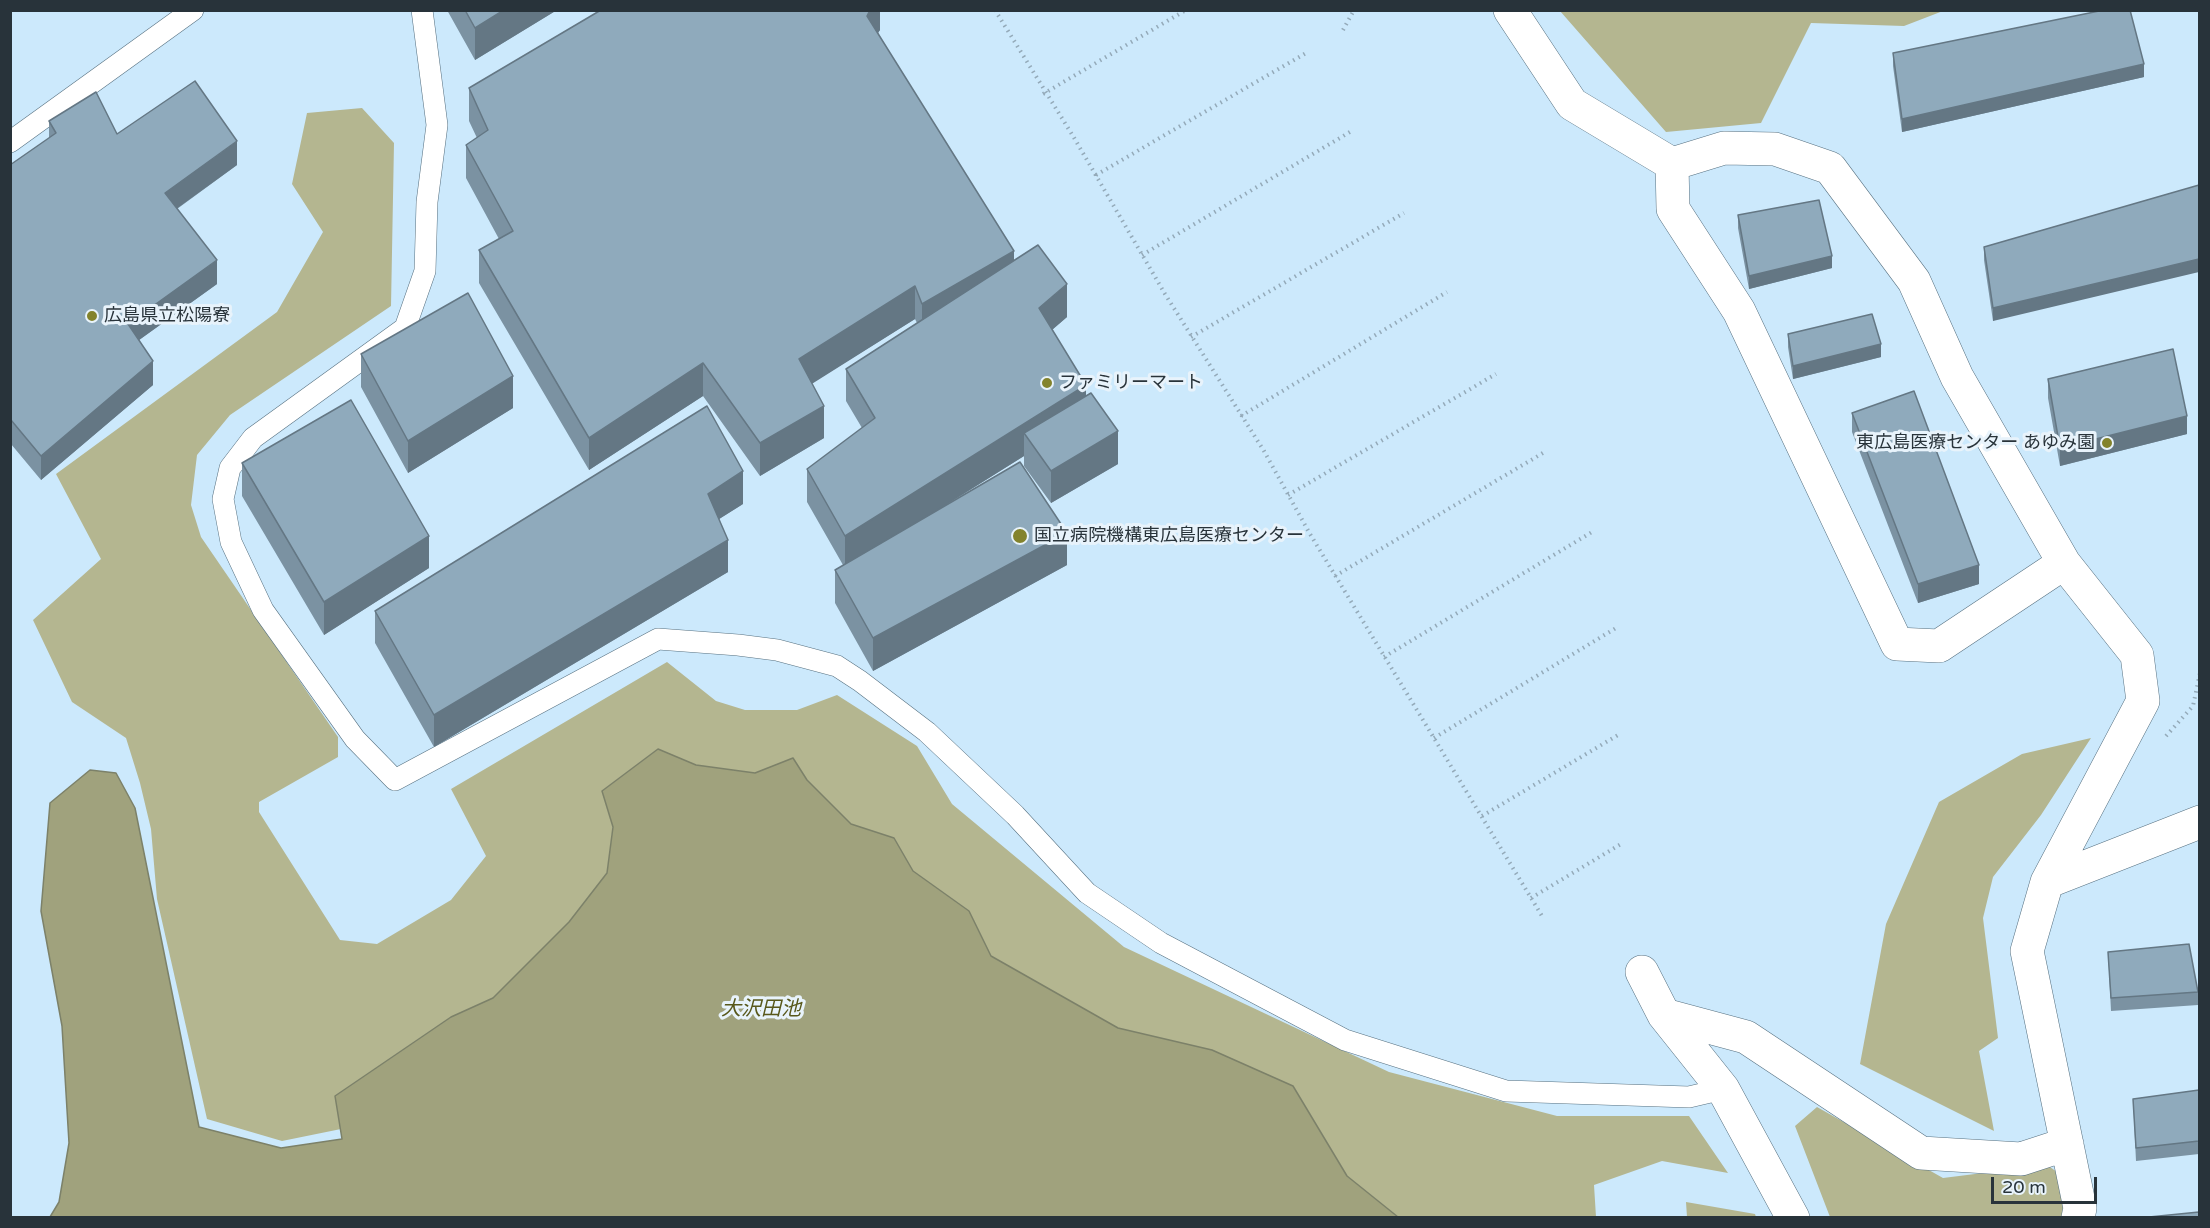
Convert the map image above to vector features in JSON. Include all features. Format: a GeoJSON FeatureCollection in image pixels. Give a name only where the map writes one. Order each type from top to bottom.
{"type":"FeatureCollection","features":[{"type":"Feature","properties":{"kind":"street"},"geometry":{"type":"LineString","coordinates":[[1510,10],[1572,104],[1672,164],[1724,148],[1775,149],[1830,168],[1914,281],[1957,377],[2064,563],[2137,655],[2143,702],[2047,882],[2027,951],[2080,1208],[2078,1218]]}},
{"type":"Feature","properties":{"kind":"street"},"geometry":{"type":"LineString","coordinates":[[1672,164],[1672,209],[1739,311],[1897,644],[1939,646],[2064,563]]}},
{"type":"Feature","properties":{"kind":"street"},"geometry":{"type":"LineString","coordinates":[[2047,882],[2199,822]]}},
{"type":"Feature","properties":{"kind":"street"},"geometry":{"type":"LineString","coordinates":[[1642,972],[1664,1016],[1723,1089],[1793,1218]]}},
{"type":"Feature","properties":{"kind":"street"},"geometry":{"type":"LineString","coordinates":[[1664,1016],[1746,1037],[1921,1153],[2021,1160],[2067,1144]]}},
{"type":"Feature","properties":{"kind":"lane"},"geometry":{"type":"LineString","coordinates":[[10,142],[193,10]]}},
{"type":"Feature","properties":{"kind":"lane"},"geometry":{"type":"LineString","coordinates":[[422,10],[437,125],[427,202],[425,271],[405,328],[253,438],[230,468],[223,499],[231,542],[263,610],[355,739],[395,780],[658,639],[738,645],[803,656],[837,666],[927,732],[1015,815],[1087,893],[1161,943],[1345,1040],[1506,1091],[1689,1097],[1723,1089]]}},
{"type":"Feature","properties":{"kind":"path"},"geometry":{"type":"LineString","coordinates":[[995,10],[1096,175],[1191,337],[1264,452],[1335,576],[1542,916]]}},
{"type":"Feature","properties":{"kind":"path"},"geometry":{"type":"LineString","coordinates":[[1045,93],[1186,10]]}},
{"type":"Feature","properties":{"kind":"path"},"geometry":{"type":"LineString","coordinates":[[1343,30],[1354,10]]}},
{"type":"Feature","properties":{"kind":"path"},"geometry":{"type":"LineString","coordinates":[[1096,175],[1306,53]]}},
{"type":"Feature","properties":{"kind":"path"},"geometry":{"type":"LineString","coordinates":[[1143,255],[1350,132]]}},
{"type":"Feature","properties":{"kind":"path"},"geometry":{"type":"LineString","coordinates":[[1191,337],[1404,213]]}},
{"type":"Feature","properties":{"kind":"path"},"geometry":{"type":"LineString","coordinates":[[1241,416],[1447,292]]}},
{"type":"Feature","properties":{"kind":"path"},"geometry":{"type":"LineString","coordinates":[[1288,495],[1496,374]]}},
{"type":"Feature","properties":{"kind":"path"},"geometry":{"type":"LineString","coordinates":[[1335,576],[1544,453]]}},
{"type":"Feature","properties":{"kind":"path"},"geometry":{"type":"LineString","coordinates":[[1384,657],[1592,532]]}},
{"type":"Feature","properties":{"kind":"path"},"geometry":{"type":"LineString","coordinates":[[1434,738],[1616,628]]}},
{"type":"Feature","properties":{"kind":"path"},"geometry":{"type":"LineString","coordinates":[[1482,816],[1618,735]]}},
{"type":"Feature","properties":{"kind":"path"},"geometry":{"type":"LineString","coordinates":[[1531,898],[1620,844]]}},
{"type":"Feature","properties":{"kind":"shaded area"},"geometry":{"type":"Polygon","coordinates":[[[1560,11],[1943,11],[1904,26],[1811,23],[1761,123],[1666,132],[1560,11]]]}},
{"type":"Feature","properties":{"kind":"shaded area"},"geometry":{"type":"Polygon","coordinates":[[[362,108],[394,143],[391,306],[230,415],[197,455],[191,505],[201,537],[338,737],[338,757],[259,802],[259,812],[340,940],[377,944],[451,900],[486,856],[451,789],[667,662],[716,701],[745,710],[797,710],[837,695],[917,746],[952,804],[1124,947],[1389,1072],[1557,1116],[1689,1116],[1728,1173],[1662,1161],[1594,1185],[1596,1217],[1398,1217],[1347,1176],[1293,1086],[1212,1050],[1118,1028],[991,956],[969,911],[913,871],[894,838],[851,824],[807,780],[793,759],[755,773],[696,765],[658,749],[602,791],[613,826],[607,873],[569,922],[493,998],[451,1017],[335,1096],[341,1129],[282,1141],[207,1119],[157,899],[151,829],[126,738],[72,702],[33,620],[101,559],[56,474],[277,312],[323,232],[292,184],[307,113],[362,108]]]}},
{"type":"Feature","properties":{"kind":"shaded area"},"geometry":{"type":"Polygon","coordinates":[[[2091,738],[2041,815],[1993,877],[1983,918],[1998,1038],[1979,1051],[1994,1131],[1860,1064],[1886,924],[1939,802],[2022,754],[2091,738]]]}},
{"type":"Feature","properties":{"kind":"shaded area"},"geometry":{"type":"Polygon","coordinates":[[[1817,1107],[1943,1178],[2047,1165],[2060,1174],[2064,1210],[2062,1218],[1830,1217],[1795,1126],[1817,1107]]]}},
{"type":"Feature","properties":{"kind":"shaded area"},"geometry":{"type":"Polygon","coordinates":[[[1686,1202],[1755,1214],[1756,1217],[1687,1217],[1686,1202]]]}},
{"type":"Feature","properties":{"kind":"water","name":"大沢田池"},"geometry":{"type":"Polygon","coordinates":[[[658,749],[696,765],[755,773],[793,758],[807,780],[851,824],[894,838],[913,871],[969,911],[991,956],[1118,1028],[1212,1050],[1293,1086],[1347,1176],[1398,1217],[50,1217],[59,1202],[69,1143],[62,1026],[41,911],[50,803],[90,770],[116,773],[135,808],[199,1127],[281,1148],[342,1139],[335,1096],[451,1017],[493,998],[569,922],[607,873],[613,827],[602,791],[658,749]]]}},
{"type":"Feature","properties":{"kind":"building"},"geometry":{"type":"Polygon","coordinates":[[[465,10],[504,10],[475,28],[465,10]]]}},
{"type":"Feature","properties":{"kind":"building"},"geometry":{"type":"Polygon","coordinates":[[[601,10],[870,10],[867,16],[1014,251],[922,304],[915,286],[799,359],[824,406],[760,443],[703,363],[589,438],[479,250],[513,231],[466,145],[488,130],[469,88],[601,10]]]}},
{"type":"Feature","properties":{"kind":"building"},"geometry":{"type":"Polygon","coordinates":[[[2104,10],[2130,10],[2144,64],[1902,119],[1893,53],[2104,10]]]}},
{"type":"Feature","properties":{"kind":"building","name":"広島県立松陽寮"},"geometry":{"type":"Polygon","coordinates":[[[195,81],[237,141],[165,193],[217,260],[128,324],[153,361],[41,456],[10,420],[10,165],[56,133],[49,121],[96,92],[117,134],[195,81]]]}},
{"type":"Feature","properties":{"kind":"building"},"geometry":{"type":"Polygon","coordinates":[[[2199,185],[2199,259],[1993,308],[1984,247],[2199,185]]]}},
{"type":"Feature","properties":{"kind":"building"},"geometry":{"type":"Polygon","coordinates":[[[1819,200],[1832,256],[1749,276],[1738,215],[1819,200]]]}},
{"type":"Feature","properties":{"kind":"building"},"geometry":{"type":"Polygon","coordinates":[[[1038,245],[1067,284],[1039,308],[1086,385],[845,536],[807,469],[875,418],[846,369],[1038,245]]]}},
{"type":"Feature","properties":{"kind":"building"},"geometry":{"type":"Polygon","coordinates":[[[468,293],[513,376],[408,441],[361,354],[468,293]]]}},
{"type":"Feature","properties":{"kind":"building"},"geometry":{"type":"Polygon","coordinates":[[[1872,314],[1881,344],[1793,366],[1788,334],[1872,314]]]}},
{"type":"Feature","properties":{"kind":"building"},"geometry":{"type":"Polygon","coordinates":[[[2173,349],[2187,416],[2060,448],[2048,379],[2173,349]]]}},
{"type":"Feature","properties":{"kind":"building"},"geometry":{"type":"Polygon","coordinates":[[[1914,391],[1979,565],[1918,584],[1852,413],[1914,391]]]}},
{"type":"Feature","properties":{"kind":"building"},"geometry":{"type":"Polygon","coordinates":[[[1091,393],[1118,431],[1051,471],[1024,433],[1091,393]]]}},
{"type":"Feature","properties":{"kind":"building"},"geometry":{"type":"Polygon","coordinates":[[[351,400],[429,536],[324,602],[242,463],[351,400]]]}},
{"type":"Feature","properties":{"kind":"building"},"geometry":{"type":"Polygon","coordinates":[[[707,406],[743,471],[708,494],[728,540],[434,715],[375,611],[707,406]]]}},
{"type":"Feature","properties":{"kind":"building"},"geometry":{"type":"Polygon","coordinates":[[[1020,462],[1067,533],[873,638],[835,570],[1020,462]]]}},
{"type":"Feature","properties":{"kind":"building"},"geometry":{"type":"Polygon","coordinates":[[[2189,944],[2198,992],[2111,998],[2108,952],[2189,944]]]}},
{"type":"Feature","properties":{"kind":"building"},"geometry":{"type":"Polygon","coordinates":[[[2199,1090],[2199,1141],[2136,1148],[2133,1099],[2199,1090]]]}},
{"type":"Feature","properties":{"kind":"building"},"geometry":{"type":"Polygon","coordinates":[[[2199,1212],[2199,1218],[2139,1218],[2199,1212]]]}},
{"type":"Feature","properties":{"kind":"place","name":"広島県立松陽寮"},"geometry":{"type":"Point","coordinates":[92,316]}},
{"type":"Feature","properties":{"kind":"place","name":"ファミリーマート"},"geometry":{"type":"Point","coordinates":[1047,383]}},
{"type":"Feature","properties":{"kind":"place","name":"東広島医療センター あゆみ園"},"geometry":{"type":"Point","coordinates":[2107,443]}},
{"type":"Feature","properties":{"kind":"place","name":"国立病院機構東広島医療センター"},"geometry":{"type":"Point","coordinates":[1020,536]}}]}
